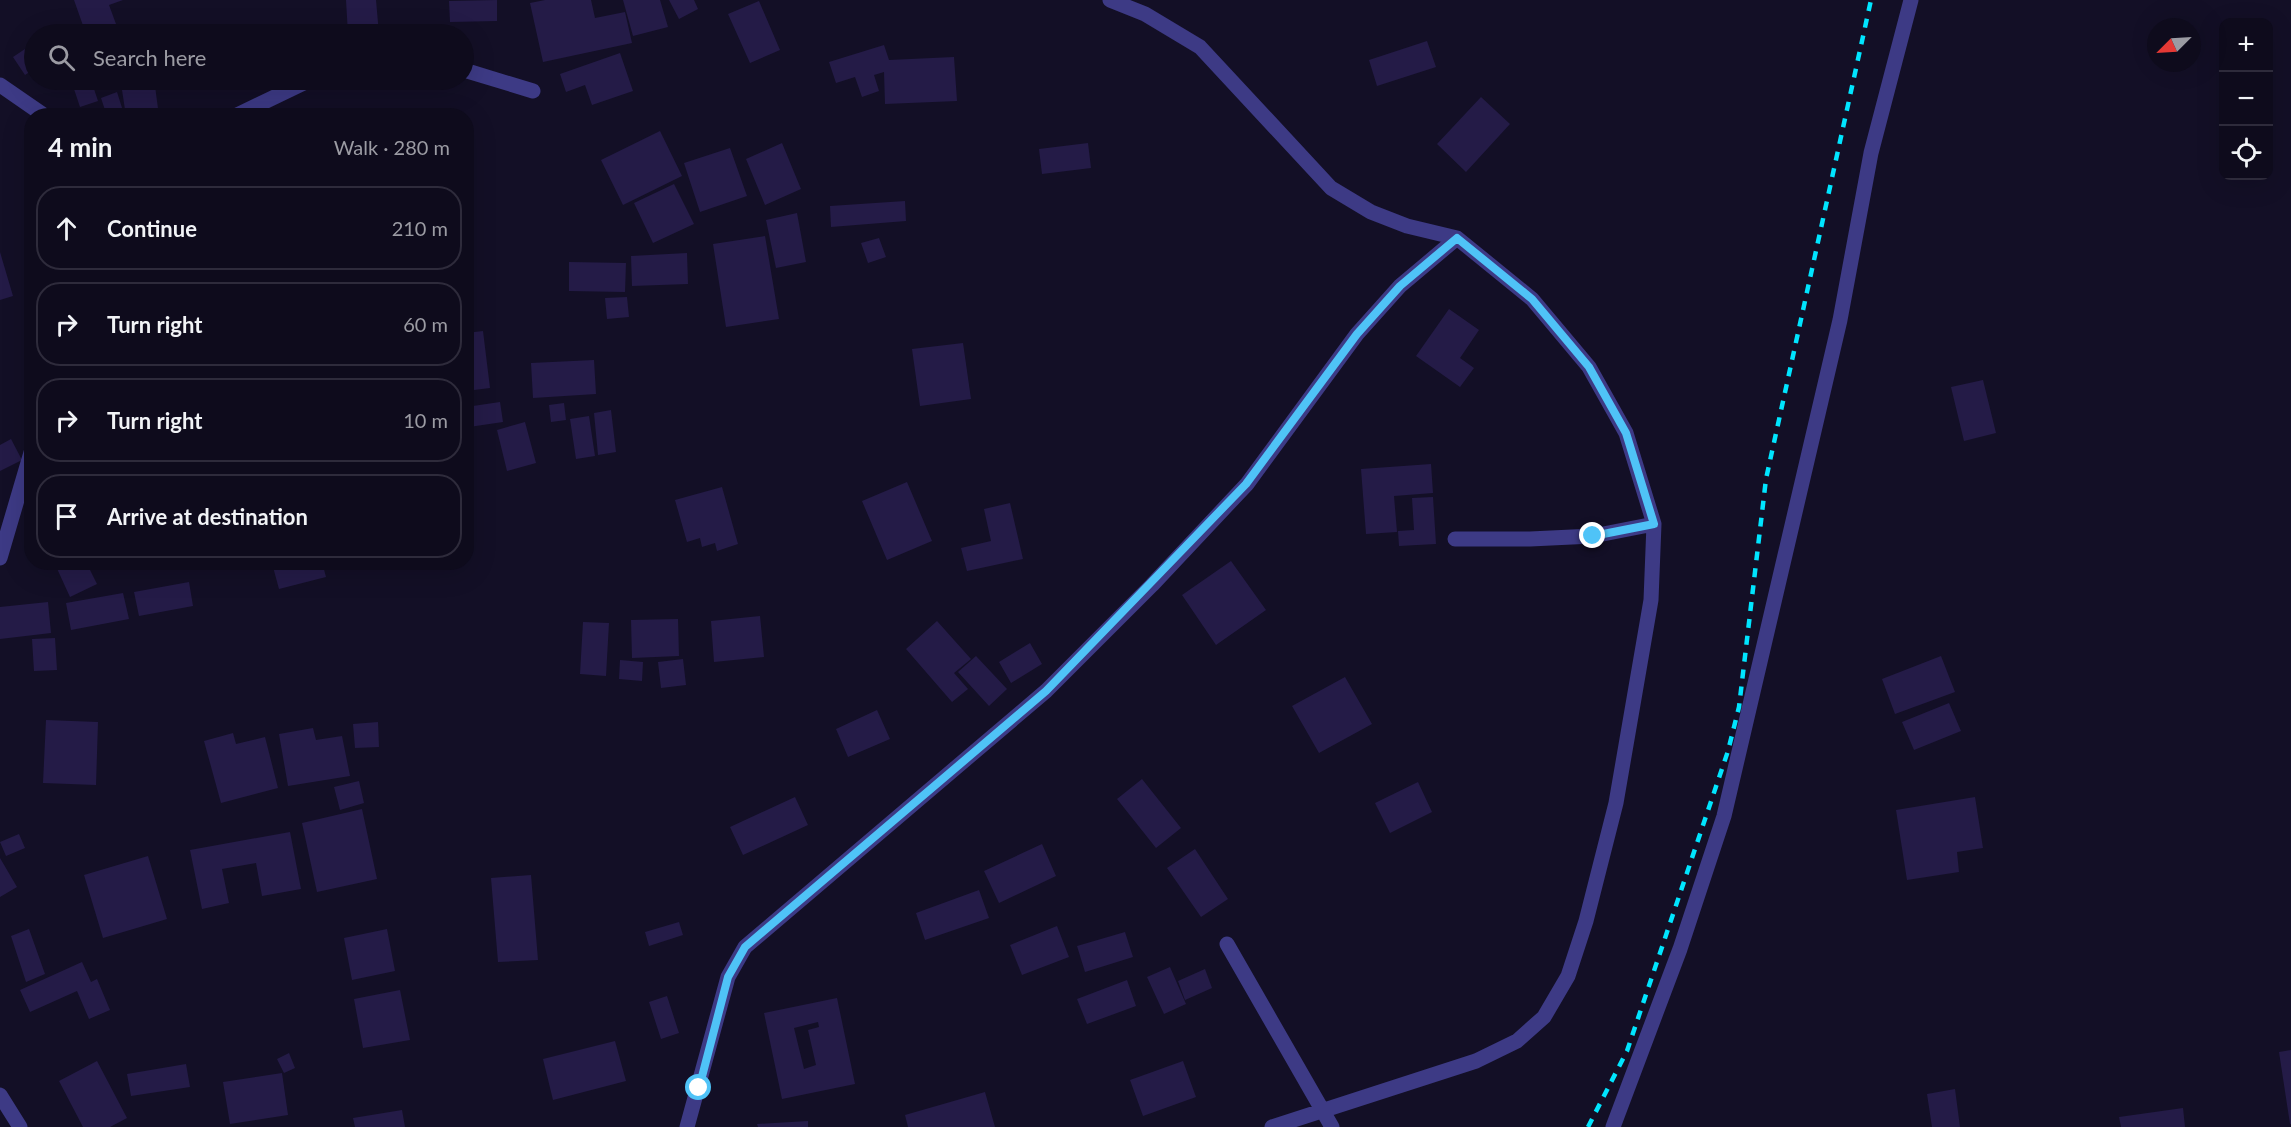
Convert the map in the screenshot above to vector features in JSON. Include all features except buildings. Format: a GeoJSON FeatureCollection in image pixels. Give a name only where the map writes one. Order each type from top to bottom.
{"type":"FeatureCollection","features":[{"type":"Feature","properties":{"kind":"street"},"geometry":{"type":"LineString","coordinates":[[1110,0],[1146,14],[1200,47],[1331,188],[1371,212],[1407,225],[1457,238],[1532,299],[1589,367],[1626,433],[1654,524],[1651,600],[1616,803],[1586,921],[1568,976],[1544,1017],[1517,1041],[1476,1061],[1272,1127]]}},
{"type":"Feature","properties":{"kind":"street"},"geometry":{"type":"LineString","coordinates":[[1617,1123],[1680,949],[1724,816],[1838,331],[1871,153],[1911,0]]}},
{"type":"Feature","properties":{"kind":"street"},"geometry":{"type":"LineString","coordinates":[[474,73],[533,91]]}},
{"type":"Feature","properties":{"kind":"street"},"geometry":{"type":"LineString","coordinates":[[0,85],[33,108]]}},
{"type":"Feature","properties":{"kind":"street"},"geometry":{"type":"LineString","coordinates":[[251,108],[288,90]]}},
{"type":"Feature","properties":{"kind":"street"},"geometry":{"type":"LineString","coordinates":[[687,1127],[728,977],[745,947],[1046,691],[1246,484],[1357,334],[1400,286],[1457,238]]}},
{"type":"Feature","properties":{"kind":"street"},"geometry":{"type":"LineString","coordinates":[[0,558],[24,476]]}},
{"type":"Feature","properties":{"kind":"street"},"geometry":{"type":"LineString","coordinates":[[1455,539],[1593,536],[1654,524]]}},
{"type":"Feature","properties":{"kind":"street"},"geometry":{"type":"LineString","coordinates":[[1227,944],[1332,1127]]}},
{"type":"Feature","properties":{"kind":"street"},"geometry":{"type":"LineString","coordinates":[[0,1095],[20,1127]]}},
{"type":"Feature","properties":{"kind":"railway"},"geometry":{"type":"LineString","coordinates":[[1588,1127],[1627,1051],[1728,751],[1739,707],[1766,479],[1871,0]]}},
{"type":"Feature","properties":{"kind":"route"},"geometry":{"type":"LineString","coordinates":[[699,1088],[728,977],[745,947],[1046,691],[1152,585],[1246,484],[1357,334],[1400,286],[1457,238],[1532,299],[1589,367],[1626,433],[1654,524],[1593,536]]}}]}
